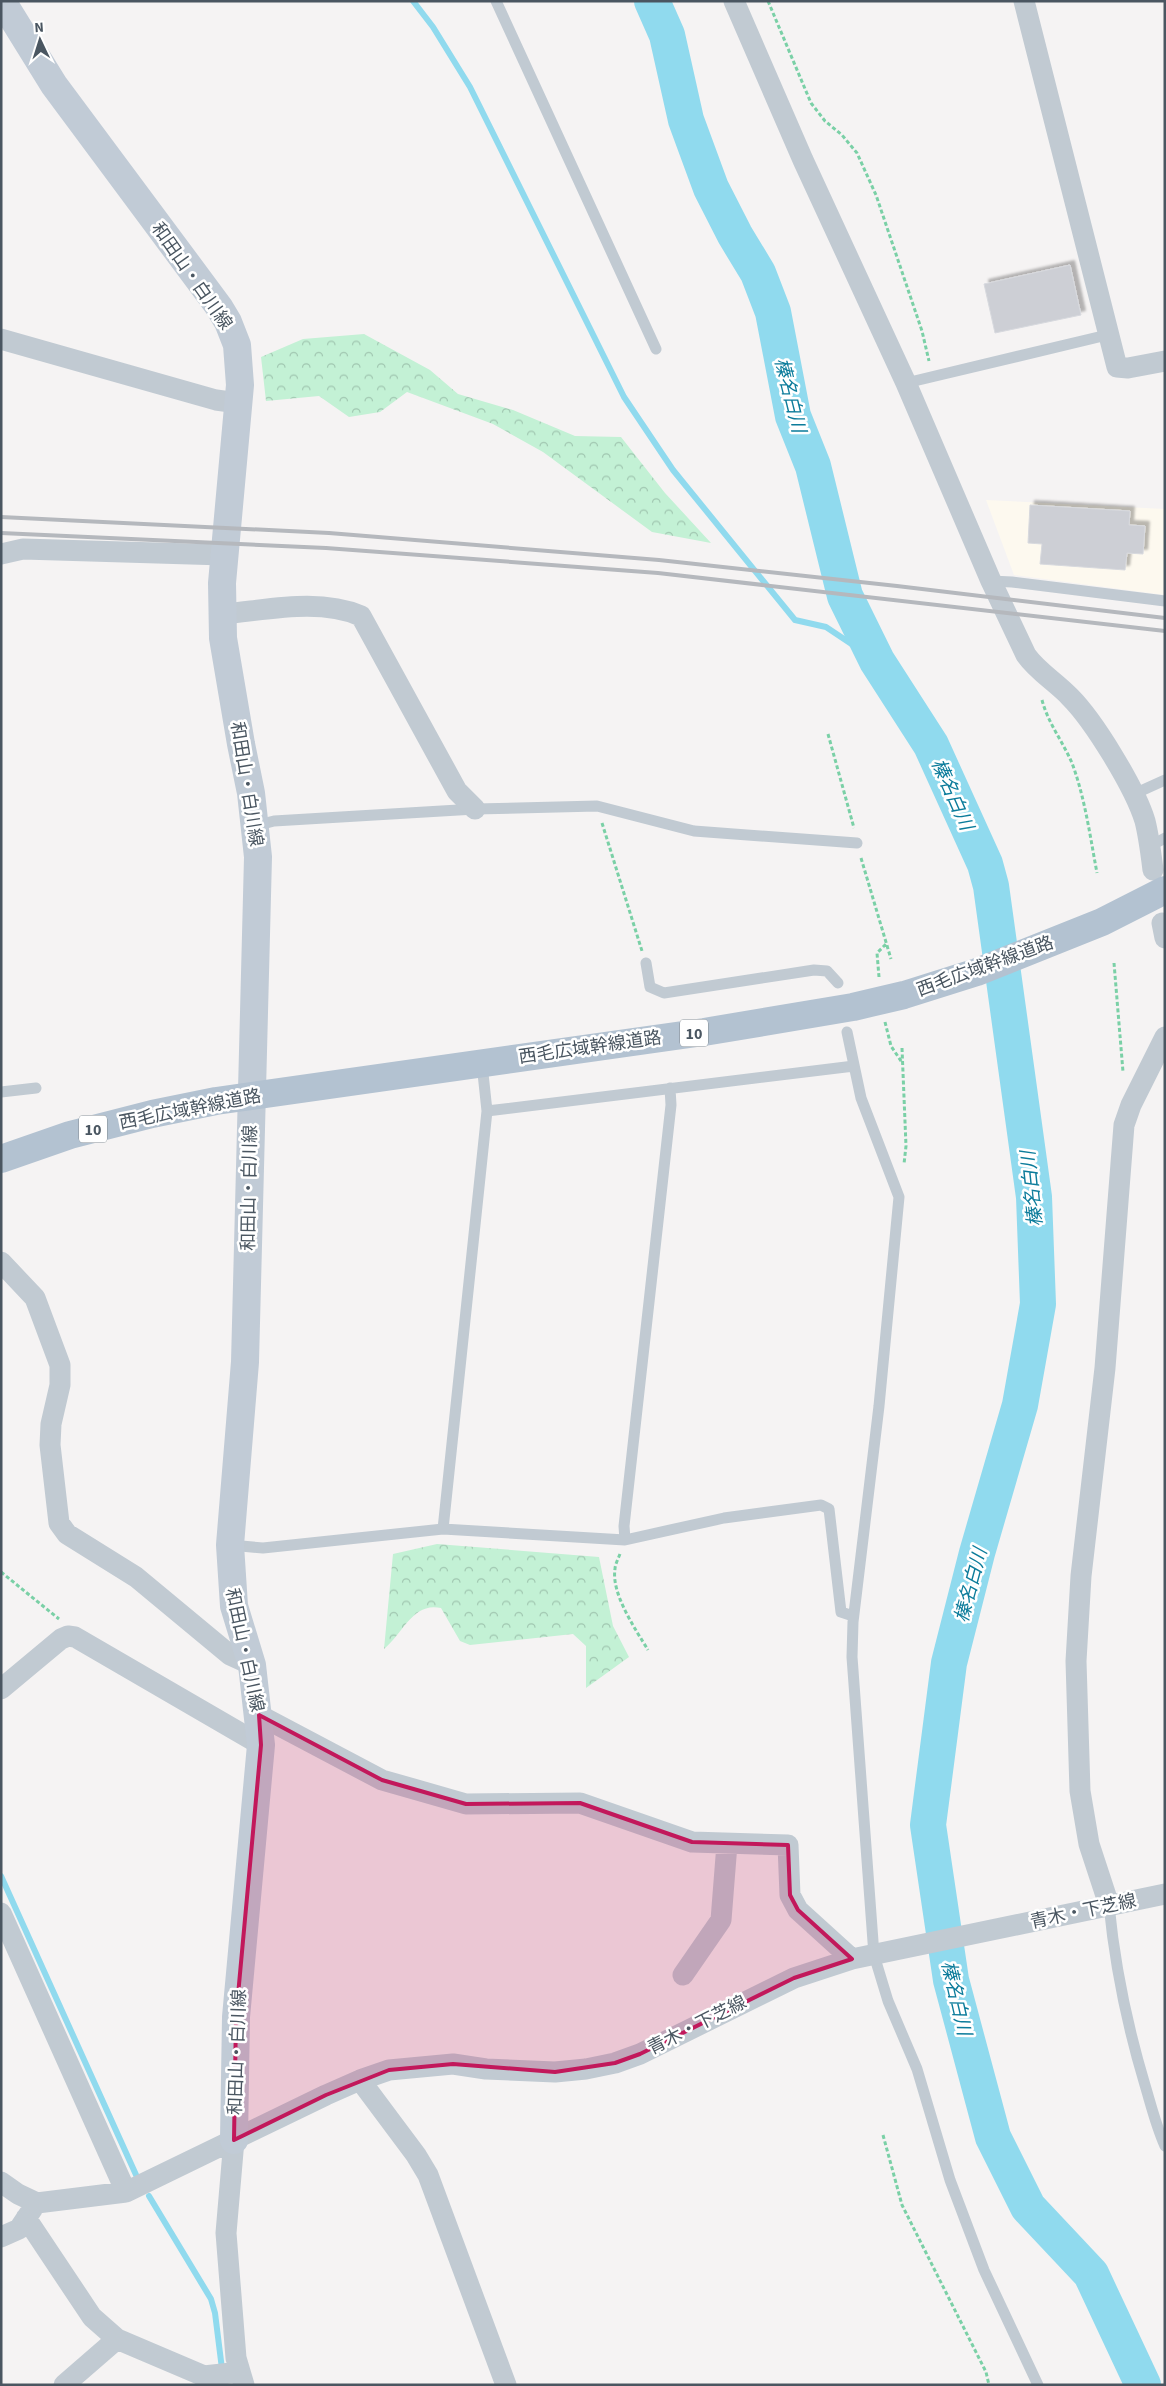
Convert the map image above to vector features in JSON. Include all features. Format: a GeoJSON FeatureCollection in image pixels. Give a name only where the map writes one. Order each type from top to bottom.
{"type":"FeatureCollection","features":[{"type":"Feature","properties":{"kind":"main road","name":"西毛広域幹線道路"},"geometry":{"type":"LineString","coordinates":[[1,1159],[70,1135],[152,1114],[250,1097],[482,1062],[804,1016],[904,995],[977,972],[1102,922],[1159,880]]}},
{"type":"Feature","properties":{"kind":"street","name":"和田山・白川線"},"geometry":{"type":"LineString","coordinates":[[2,1],[54,84],[228,322],[237,345],[240,385],[222,583],[223,638],[241,744],[252,793],[258,857],[254,1057],[250,1097],[252,1134],[245,1362],[230,1545],[234,1606],[252,1665],[262,1745],[236,2017],[234,2140],[226,2233],[236,2358],[240,2376]]}},
{"type":"Feature","properties":{"kind":"street"},"geometry":{"type":"LineString","coordinates":[[734,1],[803,160],[906,382],[991,581],[1026,655],[1034,666],[1069,696],[1087,715],[1134,794],[1145,821],[1157,842],[1159,880]]}},
{"type":"Feature","properties":{"kind":"street"},"geometry":{"type":"LineString","coordinates":[[1024,1],[1107,335],[1117,367],[1128,368],[1165,361]]}},
{"type":"Feature","properties":{"kind":"street"},"geometry":{"type":"LineString","coordinates":[[1,339],[216,400],[238,403]]}},
{"type":"Feature","properties":{"kind":"street"},"geometry":{"type":"LineString","coordinates":[[1,554],[23,549],[224,555]]}},
{"type":"Feature","properties":{"kind":"street"},"geometry":{"type":"LineString","coordinates":[[224,614],[321,606],[345,609],[360,616],[457,791],[475,809]]}},
{"type":"Feature","properties":{"kind":"street"},"geometry":{"type":"LineString","coordinates":[[1109,1905],[1089,1844],[1080,1791],[1076,1699],[1076,1628],[1105,1368],[1124,1125],[1131,1105],[1165,1037]]}},
{"type":"Feature","properties":{"kind":"street"},"geometry":{"type":"LineString","coordinates":[[1,1262],[35,1298],[60,1365],[60,1385],[51,1424],[50,1445],[59,1523],[67,1534],[136,1577],[230,1655],[252,1665]]}},
{"type":"Feature","properties":{"kind":"street"},"geometry":{"type":"LineString","coordinates":[[1,1689],[68,1636],[75,1637],[262,1745]]}},
{"type":"Feature","properties":{"kind":"street"},"geometry":{"type":"LineString","coordinates":[[259,1715],[382,1780],[466,1804],[580,1803],[692,1842],[788,1845],[790,1895],[798,1910],[852,1959]]}},
{"type":"Feature","properties":{"kind":"street"},"geometry":{"type":"LineString","coordinates":[[683,1975],[721,1920],[727,1844]]}},
{"type":"Feature","properties":{"kind":"street","name":"青木・下芝線"},"geometry":{"type":"LineString","coordinates":[[32,2210],[126,2192],[360,2080],[389,2070],[453,2064],[486,2069],[555,2072],[586,2069],[614,2063],[640,2054],[794,1978],[852,1959],[1165,1894]]}},
{"type":"Feature","properties":{"kind":"street"},"geometry":{"type":"LineString","coordinates":[[1,1913],[126,2192]]}},
{"type":"Feature","properties":{"kind":"street"},"geometry":{"type":"LineString","coordinates":[[360,2080],[416,2155],[428,2176],[506,2385]]}},
{"type":"Feature","properties":{"kind":"street"},"geometry":{"type":"LineString","coordinates":[[1,2182],[18,2194],[32,2210],[92,2317],[117,2339],[204,2376],[240,2376]]}},
{"type":"Feature","properties":{"kind":"street"},"geometry":{"type":"LineString","coordinates":[[1,2237],[19,2228],[32,2210]]}},
{"type":"Feature","properties":{"kind":"street"},"geometry":{"type":"LineString","coordinates":[[64,2385],[117,2339]]}},
{"type":"Feature","properties":{"kind":"lane"},"geometry":{"type":"LineString","coordinates":[[496,1],[656,348]]}},
{"type":"Feature","properties":{"kind":"lane"},"geometry":{"type":"LineString","coordinates":[[906,382],[1107,335]]}},
{"type":"Feature","properties":{"kind":"lane"},"geometry":{"type":"LineString","coordinates":[[991,581],[1165,601]]}},
{"type":"Feature","properties":{"kind":"lane"},"geometry":{"type":"LineString","coordinates":[[1134,794],[1165,780]]}},
{"type":"Feature","properties":{"kind":"lane"},"geometry":{"type":"LineString","coordinates":[[255,826],[274,822],[475,809],[597,806],[694,831],[857,843]]}},
{"type":"Feature","properties":{"kind":"lane"},"geometry":{"type":"LineString","coordinates":[[646,963],[650,987],[664,993],[814,970],[827,971],[838,983]]}},
{"type":"Feature","properties":{"kind":"lane"},"geometry":{"type":"LineString","coordinates":[[847,1032],[861,1098],[899,1197],[879,1406],[853,1616],[852,1658],[874,1955],[888,2001],[916,2069],[950,2180],[984,2270],[1038,2385]]}},
{"type":"Feature","properties":{"kind":"lane"},"geometry":{"type":"LineString","coordinates":[[443,1529],[487,1111],[482,1062]]}},
{"type":"Feature","properties":{"kind":"lane"},"geometry":{"type":"LineString","coordinates":[[487,1111],[854,1066]]}},
{"type":"Feature","properties":{"kind":"lane"},"geometry":{"type":"LineString","coordinates":[[1,1092],[36,1088]]}},
{"type":"Feature","properties":{"kind":"lane"},"geometry":{"type":"LineString","coordinates":[[625,1540],[624,1526],[671,1105],[670,1088]]}},
{"type":"Feature","properties":{"kind":"lane"},"geometry":{"type":"LineString","coordinates":[[230,1545],[263,1548],[443,1529],[625,1540],[724,1518],[821,1505],[829,1508],[841,1612],[853,1616]]}},
{"type":"Feature","properties":{"kind":"lane"},"geometry":{"type":"LineString","coordinates":[[1109,1905],[1120,1993],[1136,2056],[1165,2146]]}},
{"type":"Feature","properties":{"kind":"path"},"geometry":{"type":"LineString","coordinates":[[768,1],[811,103],[825,121],[842,135],[857,153],[876,195],[922,331],[933,376]]}},
{"type":"Feature","properties":{"kind":"path"},"geometry":{"type":"LineString","coordinates":[[1034,666],[1042,702],[1053,729],[1071,762],[1081,793],[1097,873]]}},
{"type":"Feature","properties":{"kind":"path"},"geometry":{"type":"LineString","coordinates":[[828,734],[891,959]]}},
{"type":"Feature","properties":{"kind":"path"},"geometry":{"type":"LineString","coordinates":[[597,806],[646,963]]}},
{"type":"Feature","properties":{"kind":"path"},"geometry":{"type":"LineString","coordinates":[[879,976],[877,953],[886,944]]}},
{"type":"Feature","properties":{"kind":"path"},"geometry":{"type":"LineString","coordinates":[[1114,963],[1124,1074]]}},
{"type":"Feature","properties":{"kind":"path"},"geometry":{"type":"LineString","coordinates":[[885,1024],[891,1046],[904,1064]]}},
{"type":"Feature","properties":{"kind":"path"},"geometry":{"type":"LineString","coordinates":[[899,1197],[906,1146],[902,1048]]}},
{"type":"Feature","properties":{"kind":"path"},"geometry":{"type":"LineString","coordinates":[[625,1540],[614,1570],[618,1593],[629,1618],[648,1650]]}},
{"type":"Feature","properties":{"kind":"path"},"geometry":{"type":"LineString","coordinates":[[1,1572],[60,1620],[68,1636]]}},
{"type":"Feature","properties":{"kind":"path"},"geometry":{"type":"LineString","coordinates":[[882,2135],[902,2205],[986,2372],[989,2385]]}},
{"type":"Feature","properties":{"kind":"highlighted area"},"geometry":{"type":"Polygon","coordinates":[[[259,1715],[382,1780],[466,1804],[580,1803],[692,1842],[788,1845],[790,1895],[798,1910],[852,1959],[794,1978],[640,2054],[615,2063],[555,2072],[453,2064],[389,2070],[326,2095],[234,2140],[236,2017],[261,1745],[259,1715]]]}},
{"type":"Feature","properties":{"kind":"shaded area"},"geometry":{"type":"Polygon","coordinates":[[[986,500],[1165,509],[1165,595],[1014,575],[986,500]]]}},
{"type":"Feature","properties":{"kind":"green space"},"geometry":{"type":"Polygon","coordinates":[[[364,334],[430,370],[458,394],[513,410],[575,436],[621,437],[665,493],[711,543],[652,532],[543,452],[493,424],[407,392],[380,412],[349,417],[319,396],[266,401],[261,357],[303,339],[364,334]]]}},
{"type":"Feature","properties":{"kind":"green space"},"geometry":{"type":"Polygon","coordinates":[[[437,1544],[599,1557],[613,1626],[629,1657],[586,1688],[586,1646],[573,1634],[470,1645],[460,1641],[441,1608],[431,1607],[423,1609],[409,1620],[384,1649],[393,1554],[437,1544]]]}},
{"type":"Feature","properties":{"kind":"building"},"geometry":{"type":"Polygon","coordinates":[[[1070,265],[1081,315],[995,333],[984,284],[1070,265]]]}},
{"type":"Feature","properties":{"kind":"building"},"geometry":{"type":"Polygon","coordinates":[[[1030,505],[1130,511],[1129,525],[1145,526],[1143,554],[1127,553],[1125,570],[1040,564],[1042,544],[1028,543],[1030,505]]]}},
{"type":"Feature","properties":{"kind":"waterway"},"geometry":{"type":"LineString","coordinates":[[413,1],[433,27],[470,87],[624,397],[673,470],[795,620],[826,627],[877,661]]}},
{"type":"Feature","properties":{"kind":"waterway","name":"榛名白川"},"geometry":{"type":"LineString","coordinates":[[652,1],[667,35],[686,120],[711,188],[735,235],[758,273],[773,312],[793,416],[813,466],[845,596],[877,661],[931,745],[985,864],[991,886],[1034,1197],[1038,1304],[1020,1405],[977,1553],[949,1663],[928,1825],[951,1980],[993,2137],[1028,2207],[1091,2274],[1143,2385]]}},
{"type":"Feature","properties":{"kind":"waterway"},"geometry":{"type":"LineString","coordinates":[[1,1876],[137,2177]]}},
{"type":"Feature","properties":{"kind":"waterway"},"geometry":{"type":"LineString","coordinates":[[149,2196],[211,2299],[215,2313],[224,2385]]}},
{"type":"Feature","properties":{"kind":"railway"},"geometry":{"type":"LineString","coordinates":[[1,517],[329,533],[659,560],[1165,618]]}},
{"type":"Feature","properties":{"kind":"railway"},"geometry":{"type":"LineString","coordinates":[[1,533],[326,548],[658,573],[1165,631]]}}]}
